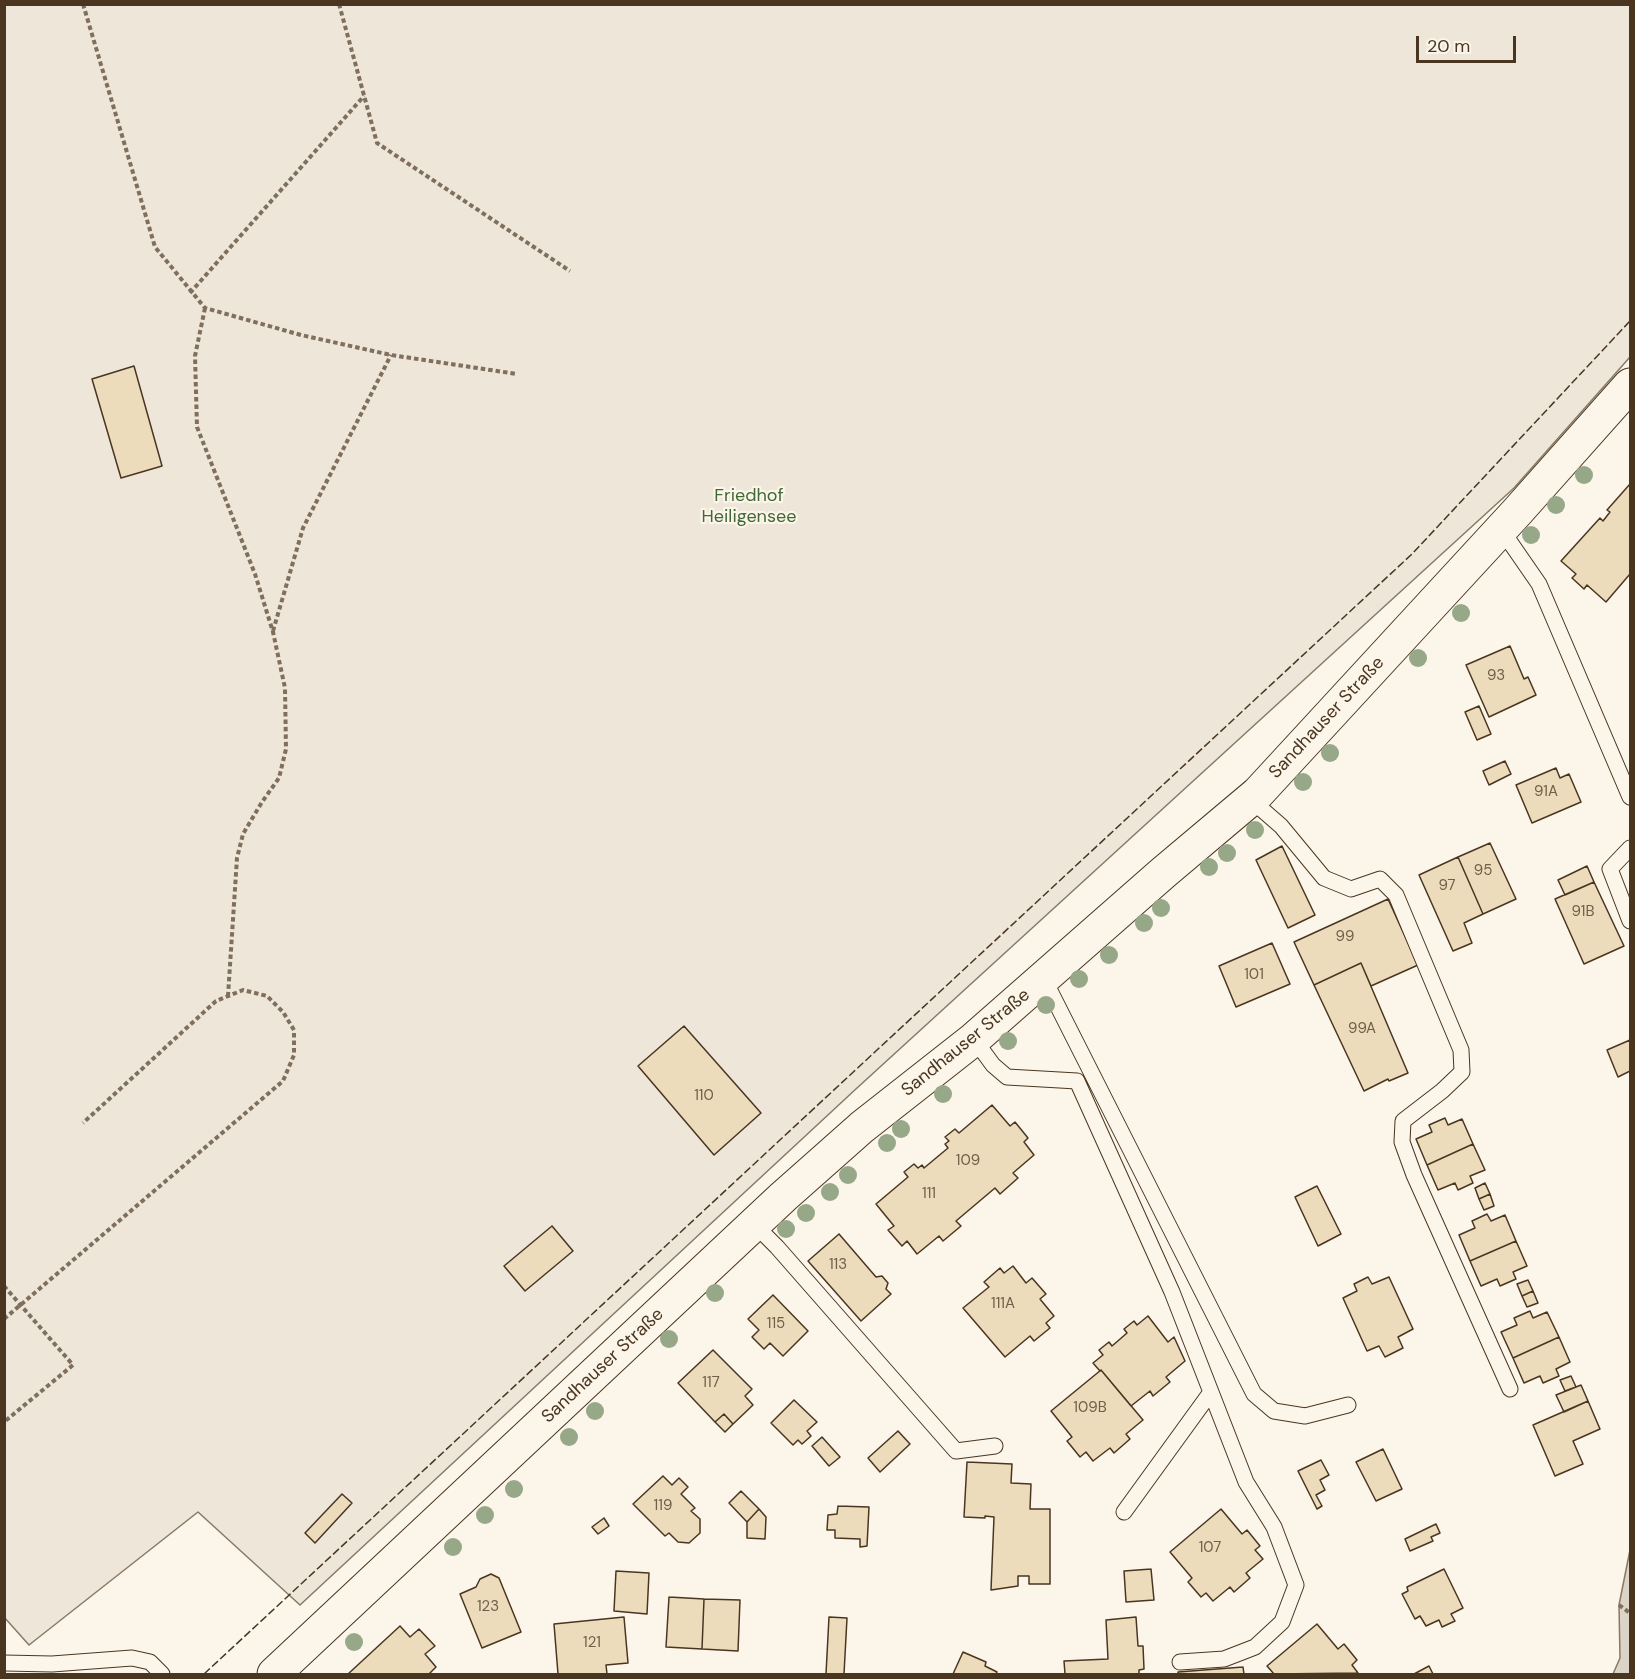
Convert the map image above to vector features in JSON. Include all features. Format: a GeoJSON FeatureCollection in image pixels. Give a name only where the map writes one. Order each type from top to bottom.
{"type":"FeatureCollection","features":[{"type":"Feature","properties":{"kind":"main road","name":"Sandhauser Straße"},"geometry":{"type":"LineString","coordinates":[[274,1674],[783,1197],[862,1127],[974,1040],[1250,799],[1501,529],[1630,385]]}},
{"type":"Feature","properties":{"kind":"lane"},"geometry":{"type":"LineString","coordinates":[[1501,529],[1539,584],[1630,796]]}},
{"type":"Feature","properties":{"kind":"lane"},"geometry":{"type":"LineString","coordinates":[[1250,799],[1281,826],[1324,878],[1351,889],[1380,879],[1396,895],[1461,1050],[1462,1072],[1442,1091],[1403,1121],[1402,1142],[1414,1175],[1509,1389]]}},
{"type":"Feature","properties":{"kind":"lane"},"geometry":{"type":"LineString","coordinates":[[1630,848],[1610,869],[1630,921]]}},
{"type":"Feature","properties":{"kind":"lane"},"geometry":{"type":"LineString","coordinates":[[1044,979],[1254,1394],[1274,1412],[1305,1416],[1348,1405]]}},
{"type":"Feature","properties":{"kind":"lane"},"geometry":{"type":"LineString","coordinates":[[974,1040],[993,1065],[1007,1077],[1077,1081],[1172,1292],[1246,1482],[1274,1527],[1296,1585],[1281,1622],[1255,1647],[1224,1659],[1180,1662]]}},
{"type":"Feature","properties":{"kind":"lane"},"geometry":{"type":"LineString","coordinates":[[755,1225],[777,1247],[956,1451],[995,1446]]}},
{"type":"Feature","properties":{"kind":"lane"},"geometry":{"type":"LineString","coordinates":[[1124,1512],[1211,1392]]}},
{"type":"Feature","properties":{"kind":"lane"},"geometry":{"type":"LineString","coordinates":[[4,1663],[52,1664],[132,1658],[150,1662],[162,1674]]}},
{"type":"Feature","properties":{"kind":"path"},"geometry":{"type":"LineString","coordinates":[[83,4],[155,247],[190,293],[205,308],[302,335],[391,355],[518,374]]}},
{"type":"Feature","properties":{"kind":"path"},"geometry":{"type":"LineString","coordinates":[[339,4],[377,143],[570,271]]}},
{"type":"Feature","properties":{"kind":"path"},"geometry":{"type":"LineString","coordinates":[[190,293],[364,96]]}},
{"type":"Feature","properties":{"kind":"path"},"geometry":{"type":"LineString","coordinates":[[205,308],[195,356],[197,428],[255,574],[273,632],[285,688],[286,749],[279,778],[243,834],[237,858],[228,996]]}},
{"type":"Feature","properties":{"kind":"path"},"geometry":{"type":"LineString","coordinates":[[273,632],[303,528],[391,355]]}},
{"type":"Feature","properties":{"kind":"path"},"geometry":{"type":"LineString","coordinates":[[4,1319],[283,1081],[294,1055],[294,1030],[283,1012],[267,996],[243,990],[216,1001],[82,1123]]}},
{"type":"Feature","properties":{"kind":"path"},"geometry":{"type":"LineString","coordinates":[[4,1286],[73,1365],[4,1422]]}},
{"type":"Feature","properties":{"kind":"path"},"geometry":{"type":"LineString","coordinates":[[1619,1605],[1630,1614]]}},
{"type":"Feature","properties":{"kind":"green space","name":"Friedhof Heiligensee"},"geometry":{"type":"Polygon","coordinates":[[[4,5],[1630,5],[1630,357],[1514,488],[857,1088],[300,1605],[198,1512],[29,1645],[4,1617],[4,5]]]}},
{"type":"Feature","properties":{"kind":"shaded area"},"geometry":{"type":"Polygon","coordinates":[[[1630,1550],[1630,1674],[1613,1674],[1620,1658],[1619,1605],[1630,1550]]]}},
{"type":"Feature","properties":{"kind":"building"},"geometry":{"type":"Polygon","coordinates":[[[134,366],[162,466],[121,478],[92,379],[134,366]]]}},
{"type":"Feature","properties":{"kind":"building"},"geometry":{"type":"Polygon","coordinates":[[[1630,484],[1630,574],[1606,602],[1587,585],[1584,589],[1572,578],[1576,574],[1561,561],[1600,518],[1603,521],[1610,512],[1607,510],[1630,484]]]}},
{"type":"Feature","properties":{"kind":"building"},"geometry":{"type":"Polygon","coordinates":[[[1510,646],[1524,679],[1528,677],[1536,695],[1489,717],[1466,665],[1510,646]]]}},
{"type":"Feature","properties":{"kind":"building"},"geometry":{"type":"Polygon","coordinates":[[[1479,706],[1491,734],[1477,740],[1465,712],[1479,706]]]}},
{"type":"Feature","properties":{"kind":"building"},"geometry":{"type":"Polygon","coordinates":[[[1505,761],[1511,774],[1489,785],[1483,771],[1505,761]]]}},
{"type":"Feature","properties":{"kind":"building"},"geometry":{"type":"Polygon","coordinates":[[[1556,768],[1560,778],[1569,774],[1581,802],[1532,823],[1516,785],[1556,768]]]}},
{"type":"Feature","properties":{"kind":"building"},"geometry":{"type":"Polygon","coordinates":[[[1490,843],[1516,899],[1483,914],[1458,857],[1490,843]]]}},
{"type":"Feature","properties":{"kind":"building"},"geometry":{"type":"Polygon","coordinates":[[[1282,846],[1315,915],[1288,928],[1256,860],[1282,846]]]}},
{"type":"Feature","properties":{"kind":"building"},"geometry":{"type":"Polygon","coordinates":[[[1458,857],[1483,914],[1464,923],[1472,943],[1453,951],[1419,875],[1458,857]]]}},
{"type":"Feature","properties":{"kind":"building"},"geometry":{"type":"Polygon","coordinates":[[[1587,866],[1594,882],[1565,895],[1558,880],[1587,866]]]}},
{"type":"Feature","properties":{"kind":"building"},"geometry":{"type":"Polygon","coordinates":[[[1594,882],[1624,946],[1584,964],[1555,899],[1594,882]]]}},
{"type":"Feature","properties":{"kind":"building"},"geometry":{"type":"Polygon","coordinates":[[[1388,899],[1418,965],[1371,986],[1361,963],[1314,985],[1294,942],[1388,899]]]}},
{"type":"Feature","properties":{"kind":"building"},"geometry":{"type":"Polygon","coordinates":[[[1272,943],[1290,984],[1236,1007],[1219,966],[1272,943]]]}},
{"type":"Feature","properties":{"kind":"building"},"geometry":{"type":"Polygon","coordinates":[[[1361,963],[1408,1073],[1389,1081],[1388,1079],[1364,1091],[1314,985],[1361,963]]]}},
{"type":"Feature","properties":{"kind":"building"},"geometry":{"type":"Polygon","coordinates":[[[684,1026],[761,1113],[714,1155],[638,1066],[684,1026]]]}},
{"type":"Feature","properties":{"kind":"building"},"geometry":{"type":"Polygon","coordinates":[[[1630,1040],[1630,1071],[1618,1077],[1607,1050],[1630,1040]]]}},
{"type":"Feature","properties":{"kind":"building"},"geometry":{"type":"Polygon","coordinates":[[[992,1105],[1010,1126],[1015,1122],[1028,1138],[1024,1142],[1034,1155],[1013,1173],[1018,1178],[1000,1194],[995,1188],[956,1221],[961,1226],[943,1241],[939,1236],[917,1254],[907,1241],[902,1246],[888,1230],[894,1226],[876,1204],[908,1177],[904,1172],[914,1164],[918,1168],[922,1165],[924,1168],[948,1148],[945,1144],[949,1141],[945,1137],[955,1129],[959,1133],[992,1105]]]}},
{"type":"Feature","properties":{"kind":"building"},"geometry":{"type":"Polygon","coordinates":[[[1445,1118],[1448,1125],[1462,1119],[1473,1144],[1427,1165],[1416,1139],[1432,1132],[1429,1125],[1445,1118]]]}},
{"type":"Feature","properties":{"kind":"building"},"geometry":{"type":"Polygon","coordinates":[[[1473,1144],[1485,1170],[1470,1176],[1473,1183],[1458,1190],[1455,1183],[1438,1190],[1427,1165],[1473,1144]]]}},
{"type":"Feature","properties":{"kind":"building"},"geometry":{"type":"Polygon","coordinates":[[[1485,1183],[1490,1194],[1479,1199],[1475,1188],[1485,1183]]]}},
{"type":"Feature","properties":{"kind":"building"},"geometry":{"type":"Polygon","coordinates":[[[1317,1186],[1341,1234],[1318,1246],[1295,1197],[1317,1186]]]}},
{"type":"Feature","properties":{"kind":"building"},"geometry":{"type":"Polygon","coordinates":[[[1490,1194],[1494,1206],[1484,1210],[1479,1199],[1490,1194]]]}},
{"type":"Feature","properties":{"kind":"building"},"geometry":{"type":"Polygon","coordinates":[[[1487,1214],[1491,1221],[1505,1215],[1516,1241],[1470,1261],[1459,1235],[1475,1228],[1472,1221],[1487,1214]]]}},
{"type":"Feature","properties":{"kind":"building"},"geometry":{"type":"Polygon","coordinates":[[[552,1226],[573,1251],[525,1291],[504,1266],[552,1226]]]}},
{"type":"Feature","properties":{"kind":"building"},"geometry":{"type":"Polygon","coordinates":[[[839,1234],[876,1277],[882,1276],[888,1283],[886,1289],[891,1294],[861,1321],[808,1261],[839,1234]]]}},
{"type":"Feature","properties":{"kind":"building"},"geometry":{"type":"Polygon","coordinates":[[[1516,1241],[1527,1266],[1513,1272],[1516,1279],[1500,1286],[1497,1279],[1481,1286],[1470,1261],[1516,1241]]]}},
{"type":"Feature","properties":{"kind":"building"},"geometry":{"type":"Polygon","coordinates":[[[1013,1266],[1026,1283],[1032,1278],[1046,1294],[1040,1299],[1054,1316],[1046,1323],[1050,1328],[1034,1341],[1030,1336],[1005,1357],[963,1308],[989,1287],[984,1282],[1000,1268],[1004,1273],[1013,1266]]]}},
{"type":"Feature","properties":{"kind":"building"},"geometry":{"type":"Polygon","coordinates":[[[1368,1277],[1372,1284],[1389,1277],[1413,1329],[1398,1337],[1403,1348],[1385,1357],[1379,1346],[1367,1351],[1343,1298],[1357,1291],[1354,1284],[1368,1277]]]}},
{"type":"Feature","properties":{"kind":"building"},"geometry":{"type":"Polygon","coordinates":[[[1528,1280],[1533,1291],[1522,1296],[1517,1284],[1528,1280]]]}},
{"type":"Feature","properties":{"kind":"building"},"geometry":{"type":"Polygon","coordinates":[[[1533,1291],[1538,1303],[1527,1307],[1522,1296],[1533,1291]]]}},
{"type":"Feature","properties":{"kind":"building"},"geometry":{"type":"Polygon","coordinates":[[[773,1295],[808,1331],[783,1356],[770,1343],[764,1349],[752,1337],[759,1330],[748,1319],[773,1295]]]}},
{"type":"Feature","properties":{"kind":"building"},"geometry":{"type":"Polygon","coordinates":[[[1530,1311],[1533,1318],[1547,1312],[1559,1337],[1513,1358],[1501,1332],[1517,1325],[1514,1318],[1530,1311]]]}},
{"type":"Feature","properties":{"kind":"building"},"geometry":{"type":"Polygon","coordinates":[[[1148,1316],[1168,1342],[1174,1337],[1185,1361],[1166,1377],[1170,1382],[1153,1396],[1150,1391],[1131,1406],[1093,1363],[1103,1355],[1099,1350],[1109,1342],[1112,1346],[1127,1333],[1124,1329],[1134,1321],[1137,1325],[1148,1316]]]}},
{"type":"Feature","properties":{"kind":"building"},"geometry":{"type":"Polygon","coordinates":[[[1559,1337],[1570,1362],[1556,1369],[1559,1376],[1543,1383],[1540,1376],[1524,1383],[1513,1358],[1559,1337]]]}},
{"type":"Feature","properties":{"kind":"building"},"geometry":{"type":"Polygon","coordinates":[[[713,1350],[752,1389],[745,1396],[753,1405],[733,1424],[724,1414],[715,1422],[678,1383],[713,1350]]]}},
{"type":"Feature","properties":{"kind":"building"},"geometry":{"type":"Polygon","coordinates":[[[1101,1370],[1143,1420],[1126,1434],[1130,1439],[1114,1453],[1110,1448],[1093,1461],[1086,1452],[1080,1457],[1067,1441],[1072,1437],[1051,1411],[1101,1370]]]}},
{"type":"Feature","properties":{"kind":"building"},"geometry":{"type":"Polygon","coordinates":[[[1571,1376],[1576,1387],[1565,1391],[1560,1380],[1571,1376]]]}},
{"type":"Feature","properties":{"kind":"building"},"geometry":{"type":"Polygon","coordinates":[[[1581,1385],[1588,1401],[1564,1412],[1556,1395],[1581,1385]]]}},
{"type":"Feature","properties":{"kind":"building"},"geometry":{"type":"Polygon","coordinates":[[[794,1400],[817,1422],[807,1431],[811,1436],[802,1444],[798,1440],[793,1445],[771,1423],[794,1400]]]}},
{"type":"Feature","properties":{"kind":"building"},"geometry":{"type":"Polygon","coordinates":[[[1588,1401],[1600,1429],[1573,1441],[1583,1464],[1555,1476],[1533,1425],[1588,1401]]]}},
{"type":"Feature","properties":{"kind":"building"},"geometry":{"type":"Polygon","coordinates":[[[724,1414],[733,1424],[725,1432],[715,1422],[724,1414]]]}},
{"type":"Feature","properties":{"kind":"building"},"geometry":{"type":"Polygon","coordinates":[[[898,1431],[910,1444],[880,1472],[868,1458],[898,1431]]]}},
{"type":"Feature","properties":{"kind":"building"},"geometry":{"type":"Polygon","coordinates":[[[822,1437],[840,1457],[829,1466],[812,1446],[822,1437]]]}},
{"type":"Feature","properties":{"kind":"building"},"geometry":{"type":"Polygon","coordinates":[[[1383,1449],[1402,1489],[1376,1501],[1356,1462],[1383,1449]]]}},
{"type":"Feature","properties":{"kind":"building"},"geometry":{"type":"Polygon","coordinates":[[[1321,1460],[1329,1475],[1320,1480],[1325,1490],[1316,1495],[1322,1506],[1317,1509],[1298,1471],[1321,1460]]]}},
{"type":"Feature","properties":{"kind":"building"},"geometry":{"type":"Polygon","coordinates":[[[967,1462],[1012,1464],[1011,1483],[1031,1484],[1030,1509],[1050,1509],[1050,1584],[1029,1584],[1029,1576],[1018,1576],[1018,1586],[991,1590],[994,1517],[964,1517],[967,1462]]]}},
{"type":"Feature","properties":{"kind":"building"},"geometry":{"type":"Polygon","coordinates":[[[663,1476],[672,1485],[679,1478],[688,1487],[681,1494],[695,1508],[691,1511],[700,1519],[700,1533],[689,1543],[678,1542],[669,1533],[665,1536],[633,1504],[663,1476]]]}},
{"type":"Feature","properties":{"kind":"building"},"geometry":{"type":"Polygon","coordinates":[[[741,1491],[759,1509],[747,1522],[729,1503],[741,1491]]]}},
{"type":"Feature","properties":{"kind":"building"},"geometry":{"type":"Polygon","coordinates":[[[342,1494],[352,1503],[315,1543],[305,1533],[342,1494]]]}},
{"type":"Feature","properties":{"kind":"building"},"geometry":{"type":"Polygon","coordinates":[[[838,1506],[869,1507],[867,1546],[860,1547],[860,1539],[835,1538],[835,1530],[827,1530],[828,1515],[837,1514],[838,1506]]]}},
{"type":"Feature","properties":{"kind":"building"},"geometry":{"type":"Polygon","coordinates":[[[759,1509],[766,1517],[765,1539],[747,1538],[747,1522],[759,1509]]]}},
{"type":"Feature","properties":{"kind":"building"},"geometry":{"type":"Polygon","coordinates":[[[1221,1509],[1242,1534],[1247,1530],[1260,1546],[1255,1550],[1263,1559],[1246,1573],[1250,1578],[1234,1592],[1230,1587],[1213,1601],[1206,1593],[1201,1597],[1188,1582],[1192,1578],[1170,1552],[1221,1509]]]}},
{"type":"Feature","properties":{"kind":"building"},"geometry":{"type":"Polygon","coordinates":[[[604,1518],[609,1526],[598,1534],[592,1527],[604,1518]]]}},
{"type":"Feature","properties":{"kind":"building"},"geometry":{"type":"Polygon","coordinates":[[[1436,1524],[1440,1533],[1431,1537],[1433,1541],[1410,1551],[1405,1539],[1436,1524]]]}},
{"type":"Feature","properties":{"kind":"building"},"geometry":{"type":"Polygon","coordinates":[[[1151,1569],[1154,1600],[1126,1602],[1124,1571],[1151,1569]]]}},
{"type":"Feature","properties":{"kind":"building"},"geometry":{"type":"Polygon","coordinates":[[[1444,1569],[1463,1608],[1451,1614],[1455,1621],[1442,1627],[1439,1620],[1426,1626],[1420,1616],[1415,1619],[1402,1594],[1408,1591],[1407,1587],[1444,1569]]]}},
{"type":"Feature","properties":{"kind":"building"},"geometry":{"type":"Polygon","coordinates":[[[616,1571],[649,1573],[647,1614],[614,1611],[616,1571]]]}},
{"type":"Feature","properties":{"kind":"building"},"geometry":{"type":"Polygon","coordinates":[[[491,1574],[499,1578],[521,1632],[482,1648],[460,1594],[476,1587],[480,1579],[491,1574]]]}},
{"type":"Feature","properties":{"kind":"building"},"geometry":{"type":"Polygon","coordinates":[[[669,1597],[704,1599],[702,1649],[666,1647],[669,1597]]]}},
{"type":"Feature","properties":{"kind":"building"},"geometry":{"type":"Polygon","coordinates":[[[704,1599],[740,1600],[738,1651],[702,1649],[704,1599]]]}},
{"type":"Feature","properties":{"kind":"building"},"geometry":{"type":"Polygon","coordinates":[[[624,1617],[628,1663],[606,1665],[607,1674],[558,1674],[554,1624],[624,1617]]]}},
{"type":"Feature","properties":{"kind":"building"},"geometry":{"type":"Polygon","coordinates":[[[829,1617],[847,1618],[844,1674],[826,1674],[829,1617]]]}},
{"type":"Feature","properties":{"kind":"building"},"geometry":{"type":"Polygon","coordinates":[[[1136,1617],[1138,1646],[1143,1646],[1144,1669],[1139,1670],[1139,1674],[1065,1674],[1064,1661],[1108,1659],[1106,1620],[1136,1617]]]}},
{"type":"Feature","properties":{"kind":"building"},"geometry":{"type":"Polygon","coordinates":[[[1317,1624],[1338,1649],[1344,1644],[1357,1660],[1352,1665],[1358,1673],[1274,1674],[1267,1666],[1317,1624]]]}},
{"type":"Feature","properties":{"kind":"building"},"geometry":{"type":"Polygon","coordinates":[[[400,1626],[410,1637],[419,1629],[435,1646],[425,1654],[436,1667],[429,1674],[348,1674],[400,1626]]]}},
{"type":"Feature","properties":{"kind":"building"},"geometry":{"type":"Polygon","coordinates":[[[963,1652],[986,1662],[985,1666],[997,1672],[996,1674],[953,1674],[963,1652]]]}},
{"type":"Feature","properties":{"kind":"building"},"geometry":{"type":"Polygon","coordinates":[[[1429,1666],[1433,1674],[1414,1674],[1429,1666]]]}},
{"type":"Feature","properties":{"kind":"building"},"geometry":{"type":"Polygon","coordinates":[[[1243,1667],[1244,1674],[1178,1674],[1178,1672],[1243,1667]]]}},
{"type":"Feature","properties":{"kind":"fence"},"geometry":{"type":"LineString","coordinates":[[204,1674],[1412,554],[1630,321]]}}]}
